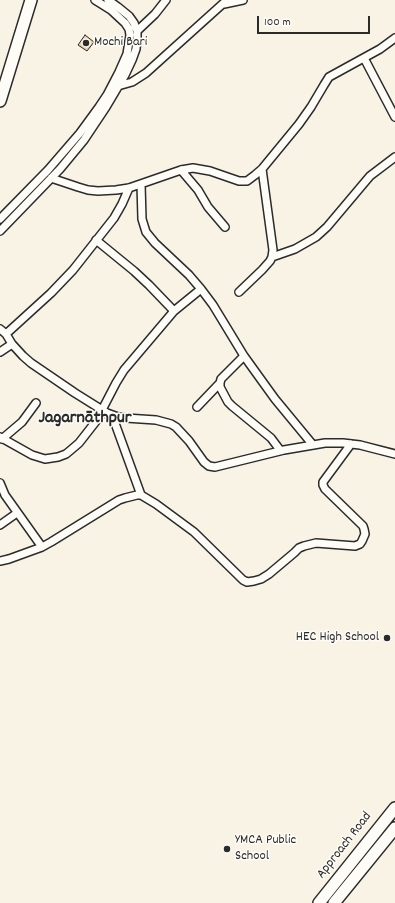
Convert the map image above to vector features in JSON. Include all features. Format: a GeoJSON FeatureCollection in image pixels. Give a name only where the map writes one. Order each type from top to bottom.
{"type":"FeatureCollection","features":[{"type":"Feature","properties":{"kind":"street"},"geometry":{"type":"LineString","coordinates":[[0,77],[24,0]]}},
{"type":"Feature","properties":{"kind":"street"},"geometry":{"type":"LineString","coordinates":[[0,100],[31,0]]}},
{"type":"Feature","properties":{"kind":"street"},"geometry":{"type":"LineString","coordinates":[[0,220],[48,170],[90,121],[107,95],[127,54],[130,35],[125,23],[111,10],[96,0]]}},
{"type":"Feature","properties":{"kind":"street"},"geometry":{"type":"LineString","coordinates":[[0,231],[51,178],[84,140],[106,107],[127,70],[136,49],[137,31],[129,16],[108,0]]}},
{"type":"Feature","properties":{"kind":"street"},"geometry":{"type":"LineString","coordinates":[[137,31],[155,14],[166,0]]}},
{"type":"Feature","properties":{"kind":"street"},"geometry":{"type":"LineString","coordinates":[[118,86],[132,82],[146,73],[224,2],[243,0]]}},
{"type":"Feature","properties":{"kind":"street"},"geometry":{"type":"LineString","coordinates":[[51,178],[88,190],[107,191],[129,188],[181,170],[193,168],[243,182],[247,181],[262,169],[307,114],[329,77],[380,49],[395,38]]}},
{"type":"Feature","properties":{"kind":"street"},"geometry":{"type":"LineString","coordinates":[[364,58],[395,117]]}},
{"type":"Feature","properties":{"kind":"street"},"geometry":{"type":"LineString","coordinates":[[272,257],[295,249],[316,237],[370,176],[395,157]]}},
{"type":"Feature","properties":{"kind":"street"},"geometry":{"type":"LineString","coordinates":[[239,292],[262,270],[272,257],[273,250],[262,169]]}},
{"type":"Feature","properties":{"kind":"street"},"geometry":{"type":"LineString","coordinates":[[181,170],[198,190],[208,207],[224,227]]}},
{"type":"Feature","properties":{"kind":"street"},"geometry":{"type":"LineString","coordinates":[[141,184],[142,219],[146,232],[201,289],[244,356],[275,399],[313,445]]}},
{"type":"Feature","properties":{"kind":"street"},"geometry":{"type":"LineString","coordinates":[[6,334],[51,293],[72,270],[116,214],[129,188]]}},
{"type":"Feature","properties":{"kind":"street"},"geometry":{"type":"LineString","coordinates":[[96,240],[134,271],[174,311]]}},
{"type":"Feature","properties":{"kind":"street"},"geometry":{"type":"LineString","coordinates":[[36,404],[22,422],[1,438],[32,455],[45,459],[58,457],[72,450],[79,443],[103,410],[124,370],[174,311],[201,289]]}},
{"type":"Feature","properties":{"kind":"street"},"geometry":{"type":"LineString","coordinates":[[0,329],[6,334],[12,344],[31,363],[103,410],[112,415],[126,418],[156,420],[176,427],[204,462],[212,467],[280,450],[325,443],[360,445],[395,454]]}},
{"type":"Feature","properties":{"kind":"street"},"geometry":{"type":"LineString","coordinates":[[0,352],[12,344]]}},
{"type":"Feature","properties":{"kind":"street"},"geometry":{"type":"LineString","coordinates":[[197,407],[220,384],[221,379],[244,356]]}},
{"type":"Feature","properties":{"kind":"street"},"geometry":{"type":"LineString","coordinates":[[220,384],[225,396],[232,406],[271,438],[280,450]]}},
{"type":"Feature","properties":{"kind":"street"},"geometry":{"type":"LineString","coordinates":[[112,415],[141,495]]}},
{"type":"Feature","properties":{"kind":"street"},"geometry":{"type":"LineString","coordinates":[[0,561],[42,547],[118,500],[141,495],[156,504],[194,532],[243,580],[247,582],[254,581],[269,574],[299,548],[304,546],[316,543],[355,546],[360,544],[365,534],[363,526],[325,489],[323,485],[323,482],[351,444]]}},
{"type":"Feature","properties":{"kind":"street"},"geometry":{"type":"LineString","coordinates":[[0,483],[5,495],[42,547]]}},
{"type":"Feature","properties":{"kind":"street"},"geometry":{"type":"LineString","coordinates":[[0,525],[17,513]]}},
{"type":"Feature","properties":{"kind":"street","name":"Approach Road"},"geometry":{"type":"LineString","coordinates":[[319,903],[395,808]]}},
{"type":"Feature","properties":{"kind":"street","name":"Approach Road"},"geometry":{"type":"LineString","coordinates":[[334,903],[395,828]]}},
{"type":"Feature","properties":{"kind":"building","name":"Mochi Bari"},"geometry":{"type":"Polygon","coordinates":[[[85,35],[94,42],[87,51],[78,45],[85,35]]]}},
{"type":"Feature","properties":{"kind":"place","name":"Mochi Bari"},"geometry":{"type":"Point","coordinates":[86,43]}},
{"type":"Feature","properties":{"kind":"place","name":"HEC High School"},"geometry":{"type":"Point","coordinates":[387,638]}},
{"type":"Feature","properties":{"kind":"place","name":"YMCA Public School"},"geometry":{"type":"Point","coordinates":[227,849]}},
{"type":"Feature","properties":{"kind":"district","name":"Jagarnāthpur"},"geometry":{"type":"Point","coordinates":[85,420]}}]}
